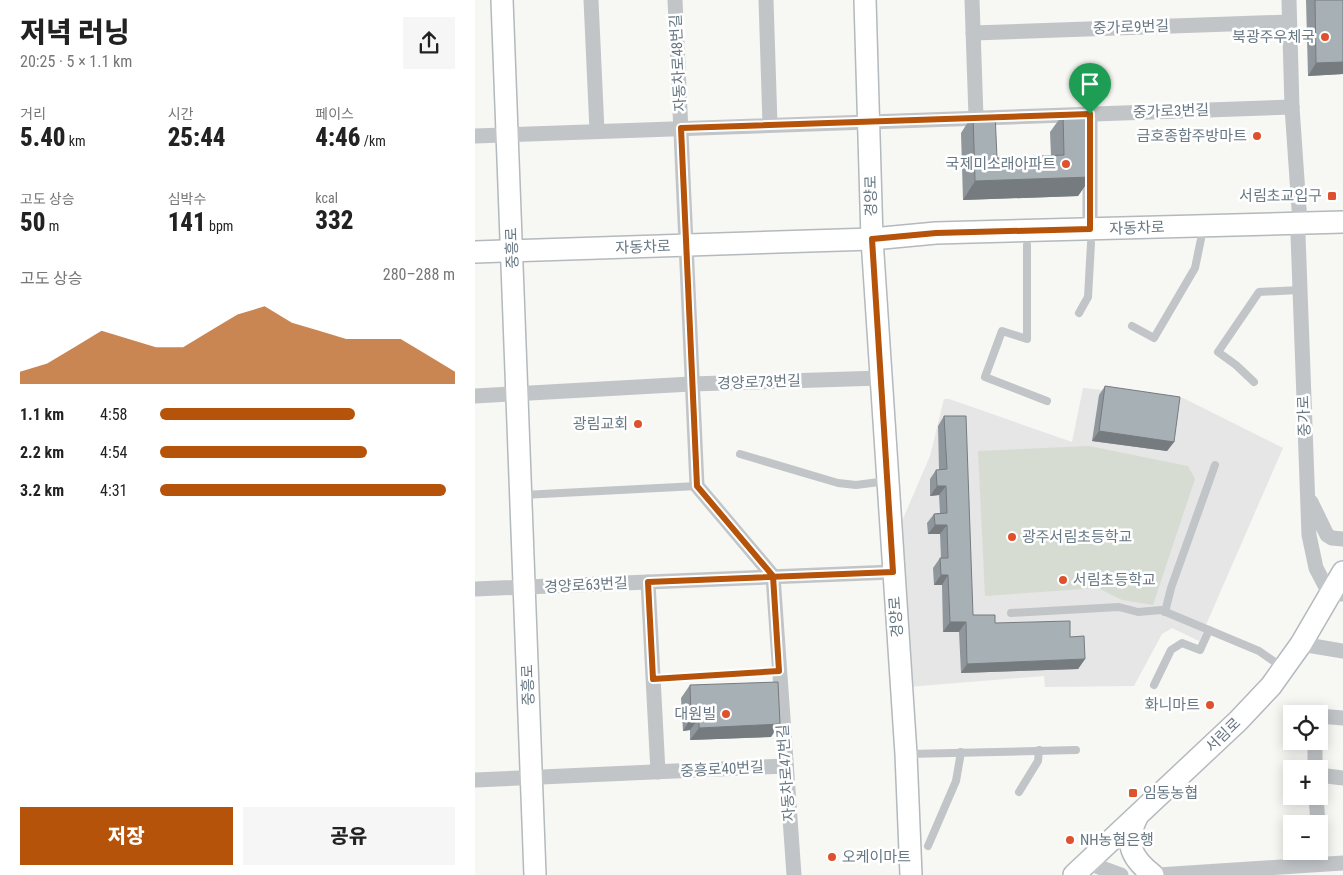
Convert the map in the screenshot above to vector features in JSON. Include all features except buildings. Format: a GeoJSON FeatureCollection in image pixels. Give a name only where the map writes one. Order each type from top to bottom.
{"type":"FeatureCollection","features":[{"type":"Feature","properties":{"kind":"street","name":"중흥로"},"geometry":{"type":"LineString","coordinates":[[502,0],[535,875]]}},
{"type":"Feature","properties":{"kind":"street"},"geometry":{"type":"LineString","coordinates":[[591,0],[597,131]]}},
{"type":"Feature","properties":{"kind":"street","name":"자동차로48번길"},"geometry":{"type":"LineString","coordinates":[[675,0],[685,246]]}},
{"type":"Feature","properties":{"kind":"street"},"geometry":{"type":"LineString","coordinates":[[766,0],[770,124]]}},
{"type":"Feature","properties":{"kind":"street","name":"경양로"},"geometry":{"type":"LineString","coordinates":[[865,0],[872,239],[906,754],[911,875]]}},
{"type":"Feature","properties":{"kind":"street"},"geometry":{"type":"LineString","coordinates":[[972,0],[976,117]]}},
{"type":"Feature","properties":{"kind":"street","name":"중가로"},"geometry":{"type":"LineString","coordinates":[[1289,0],[1292,107],[1299,229],[1299,290],[1307,492],[1311,552],[1315,568],[1336,594]]}},
{"type":"Feature","properties":{"kind":"street","name":"중가로9번길"},"geometry":{"type":"LineString","coordinates":[[973,32],[1289,22]]}},
{"type":"Feature","properties":{"kind":"street","name":"중가로3번길"},"geometry":{"type":"LineString","coordinates":[[475,136],[869,120],[1292,107]]}},
{"type":"Feature","properties":{"kind":"street"},"geometry":{"type":"LineString","coordinates":[[1090,114],[1091,236]]}},
{"type":"Feature","properties":{"kind":"street","name":"자동차로"},"geometry":{"type":"LineString","coordinates":[[475,252],[872,239],[936,233],[1201,239],[1299,229],[1343,222]]}},
{"type":"Feature","properties":{"kind":"street","name":"자동차로"},"geometry":{"type":"LineString","coordinates":[[872,239],[936,247],[1027,245],[1091,236],[1299,229],[1343,233]]}},
{"type":"Feature","properties":{"kind":"street"},"geometry":{"type":"LineString","coordinates":[[685,246],[697,486],[773,576]]}},
{"type":"Feature","properties":{"kind":"street","name":"경양로73번길"},"geometry":{"type":"LineString","coordinates":[[475,396],[691,384],[881,378]]}},
{"type":"Feature","properties":{"kind":"street"},"geometry":{"type":"LineString","coordinates":[[1307,492],[1327,535],[1332,538],[1343,539]]}},
{"type":"Feature","properties":{"kind":"street","name":"경양로63번길"},"geometry":{"type":"LineString","coordinates":[[475,589],[893,572]]}},
{"type":"Feature","properties":{"kind":"street","name":"서림로"},"geometry":{"type":"LineString","coordinates":[[1086,871],[1137,817],[1238,721],[1271,686],[1336,594],[1343,572]]}},
{"type":"Feature","properties":{"kind":"street","name":"자동차로47번길"},"geometry":{"type":"LineString","coordinates":[[773,576],[794,875]]}},
{"type":"Feature","properties":{"kind":"street","name":"경양로63번길"},"geometry":{"type":"LineString","coordinates":[[648,582],[653,679]]}},
{"type":"Feature","properties":{"kind":"street"},"geometry":{"type":"LineString","coordinates":[[1301,644],[1343,651]]}},
{"type":"Feature","properties":{"kind":"street","name":"중흥로40번길"},"geometry":{"type":"LineString","coordinates":[[653,679],[659,772]]}},
{"type":"Feature","properties":{"kind":"street"},"geometry":{"type":"LineString","coordinates":[[1328,717],[1343,718]]}},
{"type":"Feature","properties":{"kind":"street","name":"중흥로40번길"},"geometry":{"type":"LineString","coordinates":[[475,780],[786,766]]}},
{"type":"Feature","properties":{"kind":"street"},"geometry":{"type":"LineString","coordinates":[[1328,776],[1343,778]]}},
{"type":"Feature","properties":{"kind":"street"},"geometry":{"type":"LineString","coordinates":[[1137,817],[1130,833],[1132,852],[1139,865],[1153,875]]}},
{"type":"Feature","properties":{"kind":"street"},"geometry":{"type":"LineString","coordinates":[[1158,875],[1343,863]]}},
{"type":"Feature","properties":{"kind":"street"},"geometry":{"type":"LineString","coordinates":[[1086,871],[1121,875]]}},
{"type":"Feature","properties":{"kind":"lane"},"geometry":{"type":"LineString","coordinates":[[1079,313],[1088,297],[1091,236]]}},
{"type":"Feature","properties":{"kind":"lane"},"geometry":{"type":"LineString","coordinates":[[1132,326],[1154,338],[1195,268],[1201,239]]}},
{"type":"Feature","properties":{"kind":"lane"},"geometry":{"type":"LineString","coordinates":[[1027,245],[1027,339],[1002,331],[985,378],[1047,400]]}},
{"type":"Feature","properties":{"kind":"lane"},"geometry":{"type":"LineString","coordinates":[[1253,382],[1236,365],[1218,352],[1259,292],[1299,290]]}},
{"type":"Feature","properties":{"kind":"lane"},"geometry":{"type":"LineString","coordinates":[[740,454],[838,483],[856,485],[887,481]]}},
{"type":"Feature","properties":{"kind":"lane"},"geometry":{"type":"LineString","coordinates":[[1165,612],[1171,588],[1215,465]]}},
{"type":"Feature","properties":{"kind":"lane"},"geometry":{"type":"LineString","coordinates":[[521,495],[697,486]]}},
{"type":"Feature","properties":{"kind":"lane"},"geometry":{"type":"LineString","coordinates":[[1011,613],[1119,607],[1138,612],[1161,610],[1259,651],[1284,668]]}},
{"type":"Feature","properties":{"kind":"lane"},"geometry":{"type":"LineString","coordinates":[[1154,685],[1171,650],[1182,643],[1200,650],[1209,630]]}},
{"type":"Feature","properties":{"kind":"lane"},"geometry":{"type":"LineString","coordinates":[[653,679],[779,671]]}},
{"type":"Feature","properties":{"kind":"lane"},"geometry":{"type":"LineString","coordinates":[[1019,792],[1038,761],[1039,750]]}},
{"type":"Feature","properties":{"kind":"lane"},"geometry":{"type":"LineString","coordinates":[[906,754],[1076,750]]}},
{"type":"Feature","properties":{"kind":"lane"},"geometry":{"type":"LineString","coordinates":[[928,846],[956,781],[961,752]]}},
{"type":"Feature","properties":{"kind":"shaded area","name":"서림초등학교"},"geometry":{"type":"Polygon","coordinates":[[[1083,388],[1183,398],[1283,448],[1199,641],[1172,628],[1162,634],[1134,686],[1045,687],[1044,676],[907,687],[896,535],[930,456],[944,399],[949,399],[1072,442],[1083,388]]]}},
{"type":"Feature","properties":{"kind":"shaded area"},"geometry":{"type":"Polygon","coordinates":[[[1089,446],[1188,466],[1195,479],[1153,605],[1122,600],[1098,588],[985,596],[978,451],[1089,446]]]}},
{"type":"Feature","properties":{"kind":"place","name":"북광주우체국"},"geometry":{"type":"Point","coordinates":[1325,37]}},
{"type":"Feature","properties":{"kind":"place","name":"금호종합주방마트"},"geometry":{"type":"Point","coordinates":[1257,136]}},
{"type":"Feature","properties":{"kind":"place","name":"국제미소래아파트"},"geometry":{"type":"Point","coordinates":[1066,164]}},
{"type":"Feature","properties":{"kind":"place","name":"서림초교입구"},"geometry":{"type":"Point","coordinates":[1332,196]}},
{"type":"Feature","properties":{"kind":"place","name":"광림교회"},"geometry":{"type":"Point","coordinates":[638,424]}},
{"type":"Feature","properties":{"kind":"place","name":"광주서림초등학교"},"geometry":{"type":"Point","coordinates":[1012,537]}},
{"type":"Feature","properties":{"kind":"place","name":"서림초등학교"},"geometry":{"type":"Point","coordinates":[1063,580]}},
{"type":"Feature","properties":{"kind":"place","name":"화니마트"},"geometry":{"type":"Point","coordinates":[1210,705]}},
{"type":"Feature","properties":{"kind":"place","name":"대원빌"},"geometry":{"type":"Point","coordinates":[726,714]}},
{"type":"Feature","properties":{"kind":"place","name":"임동농협"},"geometry":{"type":"Point","coordinates":[1133,793]}},
{"type":"Feature","properties":{"kind":"place","name":"NH농협은행"},"geometry":{"type":"Point","coordinates":[1070,840]}},
{"type":"Feature","properties":{"kind":"place","name":"오케이마트"},"geometry":{"type":"Point","coordinates":[832,857]}},
{"type":"Feature","properties":{"kind":"route"},"geometry":{"type":"LineString","coordinates":[[1090,114],[869,120],[681,128],[697,486],[773,576],[779,671],[653,679],[648,582],[773,576],[893,572],[872,239],[936,233],[1090,229],[1090,114]]}}]}
